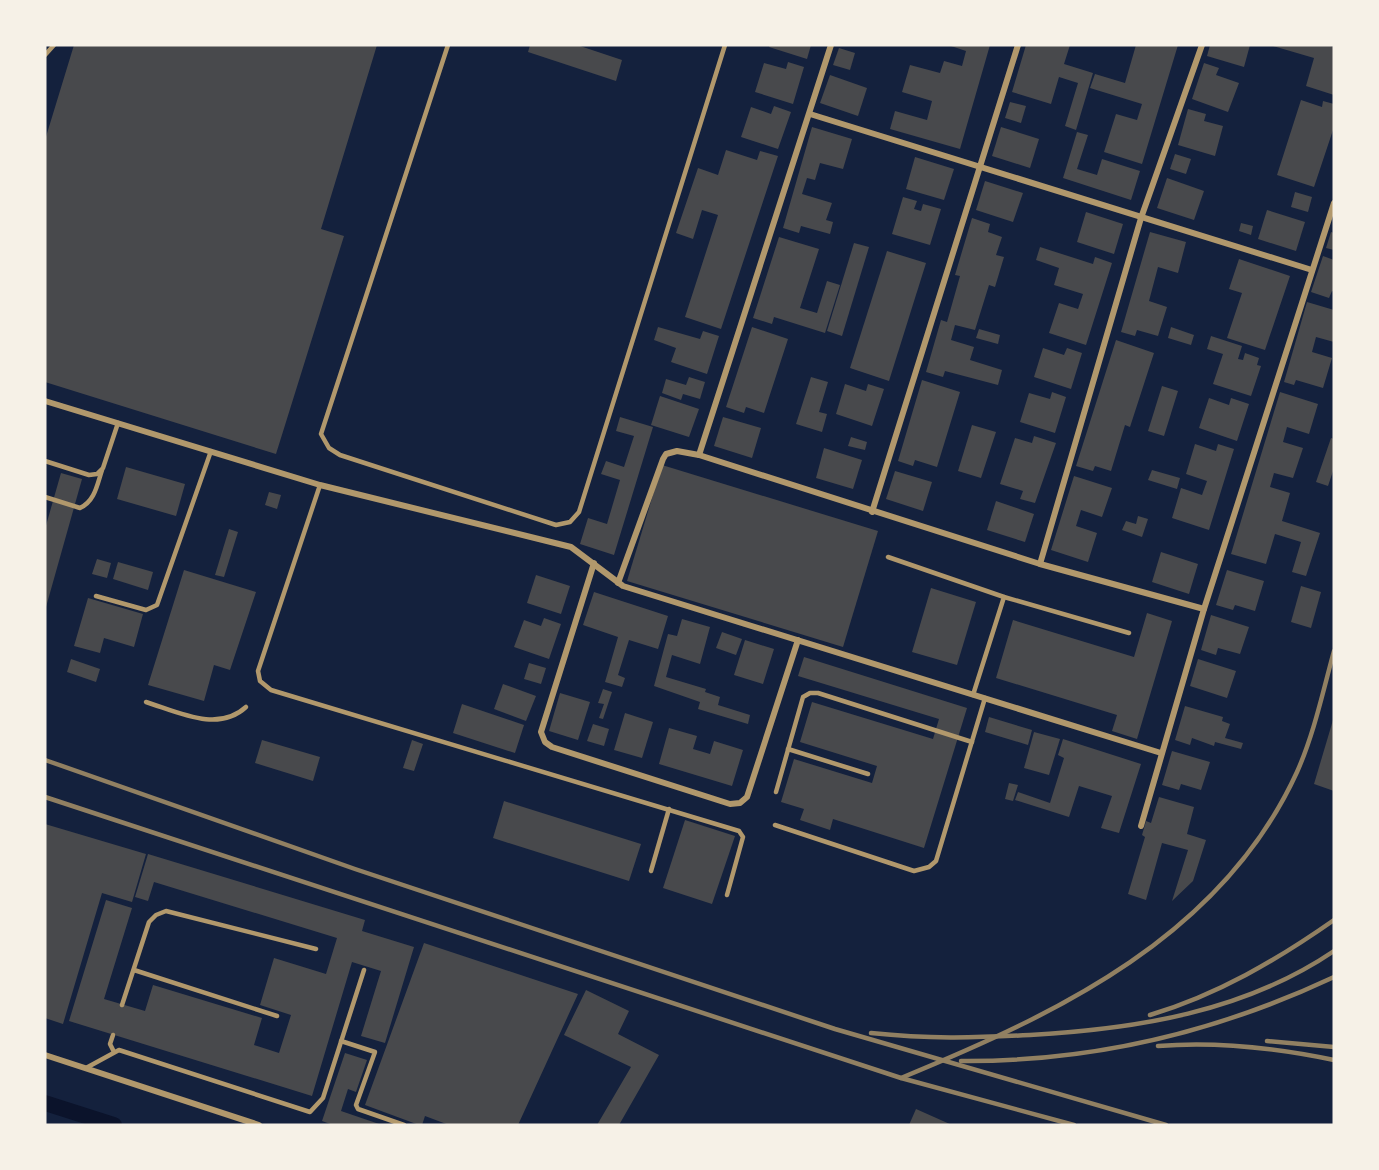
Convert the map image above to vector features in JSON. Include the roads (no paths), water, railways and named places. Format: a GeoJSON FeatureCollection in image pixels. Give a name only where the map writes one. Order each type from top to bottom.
{"type":"FeatureCollection","features":[{"type":"Feature","properties":{"kind":"street"},"geometry":{"type":"LineString","coordinates":[[699,455],[831,45]]}},
{"type":"Feature","properties":{"kind":"street"},"geometry":{"type":"LineString","coordinates":[[873,512],[1017,45]]}},
{"type":"Feature","properties":{"kind":"street"},"geometry":{"type":"LineString","coordinates":[[1041,564],[1141,218],[1202,45]]}},
{"type":"Feature","properties":{"kind":"street"},"geometry":{"type":"LineString","coordinates":[[810,114],[1312,270]]}},
{"type":"Feature","properties":{"kind":"street"},"geometry":{"type":"LineString","coordinates":[[1141,826],[1204,609],[1334,203]]}},
{"type":"Feature","properties":{"kind":"street"},"geometry":{"type":"LineString","coordinates":[[45,401],[320,484],[571,547],[618,583],[1161,753]]}},
{"type":"Feature","properties":{"kind":"street"},"geometry":{"type":"LineString","coordinates":[[618,583],[666,454],[677,451],[699,455],[1041,564],[1204,609]]}},
{"type":"Feature","properties":{"kind":"street"},"geometry":{"type":"LineString","coordinates":[[594,563],[541,732],[546,742],[552,747],[730,804],[740,803],[747,797],[798,640]]}},
{"type":"Feature","properties":{"kind":"street"},"geometry":{"type":"LineString","coordinates":[[45,1055],[259,1125]]}},
{"type":"Feature","properties":{"kind":"lane"},"geometry":{"type":"LineString","coordinates":[[45,55],[54,45]]}},
{"type":"Feature","properties":{"kind":"lane"},"geometry":{"type":"LineString","coordinates":[[448,45],[321,434],[329,448],[340,456],[556,525],[570,522],[579,512],[725,45]]}},
{"type":"Feature","properties":{"kind":"lane"},"geometry":{"type":"LineString","coordinates":[[45,497],[80,508],[87,505],[92,499],[118,423]]}},
{"type":"Feature","properties":{"kind":"lane"},"geometry":{"type":"LineString","coordinates":[[96,596],[146,610],[157,605],[211,451]]}},
{"type":"Feature","properties":{"kind":"lane"},"geometry":{"type":"LineString","coordinates":[[45,461],[89,475],[97,474],[103,468]]}},
{"type":"Feature","properties":{"kind":"lane"},"geometry":{"type":"LineString","coordinates":[[320,484],[258,671],[260,681],[271,690],[739,831],[743,837],[727,895]]}},
{"type":"Feature","properties":{"kind":"lane"},"geometry":{"type":"LineString","coordinates":[[888,557],[1004,597],[1129,633]]}},
{"type":"Feature","properties":{"kind":"lane"},"geometry":{"type":"LineString","coordinates":[[973,695],[1004,597]]}},
{"type":"Feature","properties":{"kind":"lane"},"geometry":{"type":"LineString","coordinates":[[776,792],[803,697],[810,693],[819,693],[972,742]]}},
{"type":"Feature","properties":{"kind":"lane"},"geometry":{"type":"LineString","coordinates":[[775,825],[914,871],[929,867],[936,861],[985,699]]}},
{"type":"Feature","properties":{"kind":"lane"},"geometry":{"type":"LineString","coordinates":[[146,702],[210,721],[227,719],[246,707]]}},
{"type":"Feature","properties":{"kind":"lane"},"geometry":{"type":"LineString","coordinates":[[788,749],[868,774]]}},
{"type":"Feature","properties":{"kind":"lane"},"geometry":{"type":"LineString","coordinates":[[651,871],[669,809]]}},
{"type":"Feature","properties":{"kind":"lane"},"geometry":{"type":"LineString","coordinates":[[122,1005],[149,922],[156,915],[166,911],[316,949]]}},
{"type":"Feature","properties":{"kind":"lane"},"geometry":{"type":"LineString","coordinates":[[134,970],[277,1016]]}},
{"type":"Feature","properties":{"kind":"lane"},"geometry":{"type":"LineString","coordinates":[[86,1068],[114,1052],[124,1052],[310,1112],[323,1098],[364,970]]}},
{"type":"Feature","properties":{"kind":"lane"},"geometry":{"type":"LineString","coordinates":[[113,1035],[110,1044],[114,1052]]}},
{"type":"Feature","properties":{"kind":"lane"},"geometry":{"type":"LineString","coordinates":[[341,1041],[375,1052],[356,1105],[358,1109],[404,1125]]}},
{"type":"Feature","properties":{"kind":"waterway"},"geometry":{"type":"LineString","coordinates":[[45,1103],[114,1125]]}},
{"type":"Feature","properties":{"kind":"railway"},"geometry":{"type":"LineString","coordinates":[[901,1078],[1019,1026],[1076,996],[1130,962],[1180,924],[1226,880],[1265,830],[1297,772],[1313,728],[1334,651]]}},
{"type":"Feature","properties":{"kind":"railway"},"geometry":{"type":"LineString","coordinates":[[45,760],[355,869],[835,1029],[1166,1125]]}},
{"type":"Feature","properties":{"kind":"railway"},"geometry":{"type":"LineString","coordinates":[[45,797],[901,1078],[1074,1125]]}},
{"type":"Feature","properties":{"kind":"railway"},"geometry":{"type":"LineString","coordinates":[[1150,1015],[1223,987],[1291,949],[1334,920]]}},
{"type":"Feature","properties":{"kind":"railway"},"geometry":{"type":"LineString","coordinates":[[871,1033],[931,1037],[1009,1036],[1070,1032],[1149,1022],[1188,1014],[1263,989],[1299,972],[1334,951]]}},
{"type":"Feature","properties":{"kind":"railway"},"geometry":{"type":"LineString","coordinates":[[961,1061],[1058,1056],[1152,1040],[1245,1013],[1334,977]]}},
{"type":"Feature","properties":{"kind":"railway"},"geometry":{"type":"LineString","coordinates":[[1267,1041],[1334,1047]]}},
{"type":"Feature","properties":{"kind":"railway"},"geometry":{"type":"LineString","coordinates":[[1158,1046],[1202,1044],[1246,1047],[1334,1060]]}}]}
